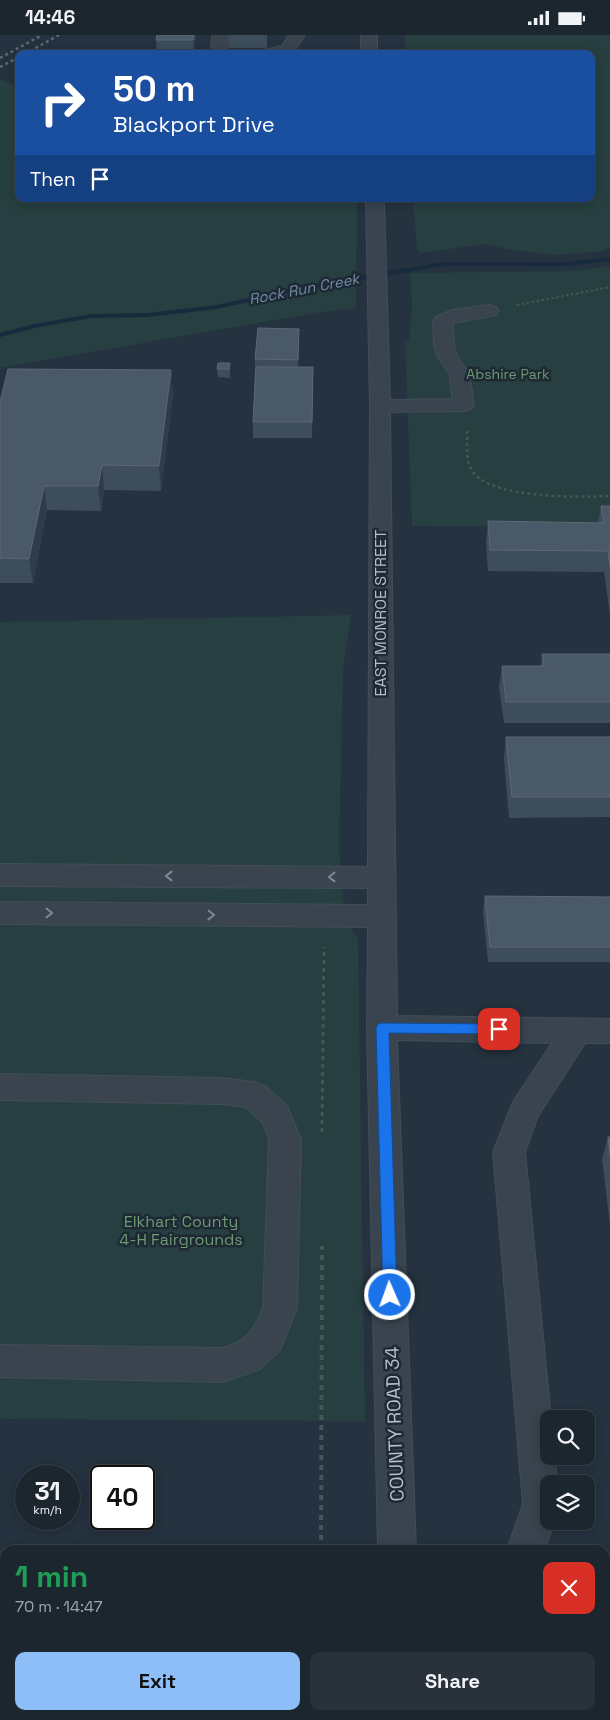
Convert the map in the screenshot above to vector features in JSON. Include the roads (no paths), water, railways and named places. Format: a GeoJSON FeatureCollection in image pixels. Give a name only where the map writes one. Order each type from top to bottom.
{"type":"FeatureCollection","features":[{"type":"Feature","properties":{"kind":"street"},"geometry":{"type":"LineString","coordinates":[[219,50],[220,35]]}},
{"type":"Feature","properties":{"kind":"street"},"geometry":{"type":"LineString","coordinates":[[287,50],[297,35]]}},
{"type":"Feature","properties":{"kind":"street"},"geometry":{"type":"LineString","coordinates":[[369,35],[369,50]]}},
{"type":"Feature","properties":{"kind":"street","name":"EAST MONROE STREET"},"geometry":{"type":"LineString","coordinates":[[375,202],[380,406],[380,877],[382,1028]]}},
{"type":"Feature","properties":{"kind":"street"},"geometry":{"type":"LineString","coordinates":[[380,406],[464,405],[459,373],[447,356],[444,347],[443,321],[452,316],[489,311]]}},
{"type":"Feature","properties":{"kind":"street"},"geometry":{"type":"LineString","coordinates":[[0,875],[380,877]]}},
{"type":"Feature","properties":{"kind":"street"},"geometry":{"type":"LineString","coordinates":[[0,913],[381,916]]}},
{"type":"Feature","properties":{"kind":"street"},"geometry":{"type":"LineString","coordinates":[[382,1028],[610,1031]]}},
{"type":"Feature","properties":{"kind":"street","name":"COUNTY ROAD 34"},"geometry":{"type":"LineString","coordinates":[[382,1028],[397,1545]]}},
{"type":"Feature","properties":{"kind":"street"},"geometry":{"type":"LineString","coordinates":[[528,1545],[541,1504],[509,1152],[524,1111],[577,1030]]}},
{"type":"Feature","properties":{"kind":"street"},"geometry":{"type":"LineString","coordinates":[[0,1087],[222,1091],[254,1095],[276,1115],[285,1140],[280,1308],[268,1339],[248,1357],[223,1365],[0,1361]]}},
{"type":"Feature","properties":{"kind":"waterway","name":"Rock Run Creek"},"geometry":{"type":"LineString","coordinates":[[0,335],[34,326],[91,316],[148,315],[217,307],[301,288],[443,264],[568,264],[610,259]]}},
{"type":"Feature","properties":{"kind":"railway"},"geometry":{"type":"LineString","coordinates":[[0,58],[42,35]]}},
{"type":"Feature","properties":{"kind":"railway"},"geometry":{"type":"LineString","coordinates":[[32,50],[59,35]]}},
{"type":"Feature","properties":{"kind":"railway"},"geometry":{"type":"LineString","coordinates":[[0,67],[15,59]]}},
{"type":"Feature","properties":{"kind":"park label","name":"Abshire Park"},"geometry":{"type":"Point","coordinates":[508,374]}},
{"type":"Feature","properties":{"kind":"park label","name":"Elkhart County 4-H Fairgrounds"},"geometry":{"type":"Point","coordinates":[181,1230]}}]}
